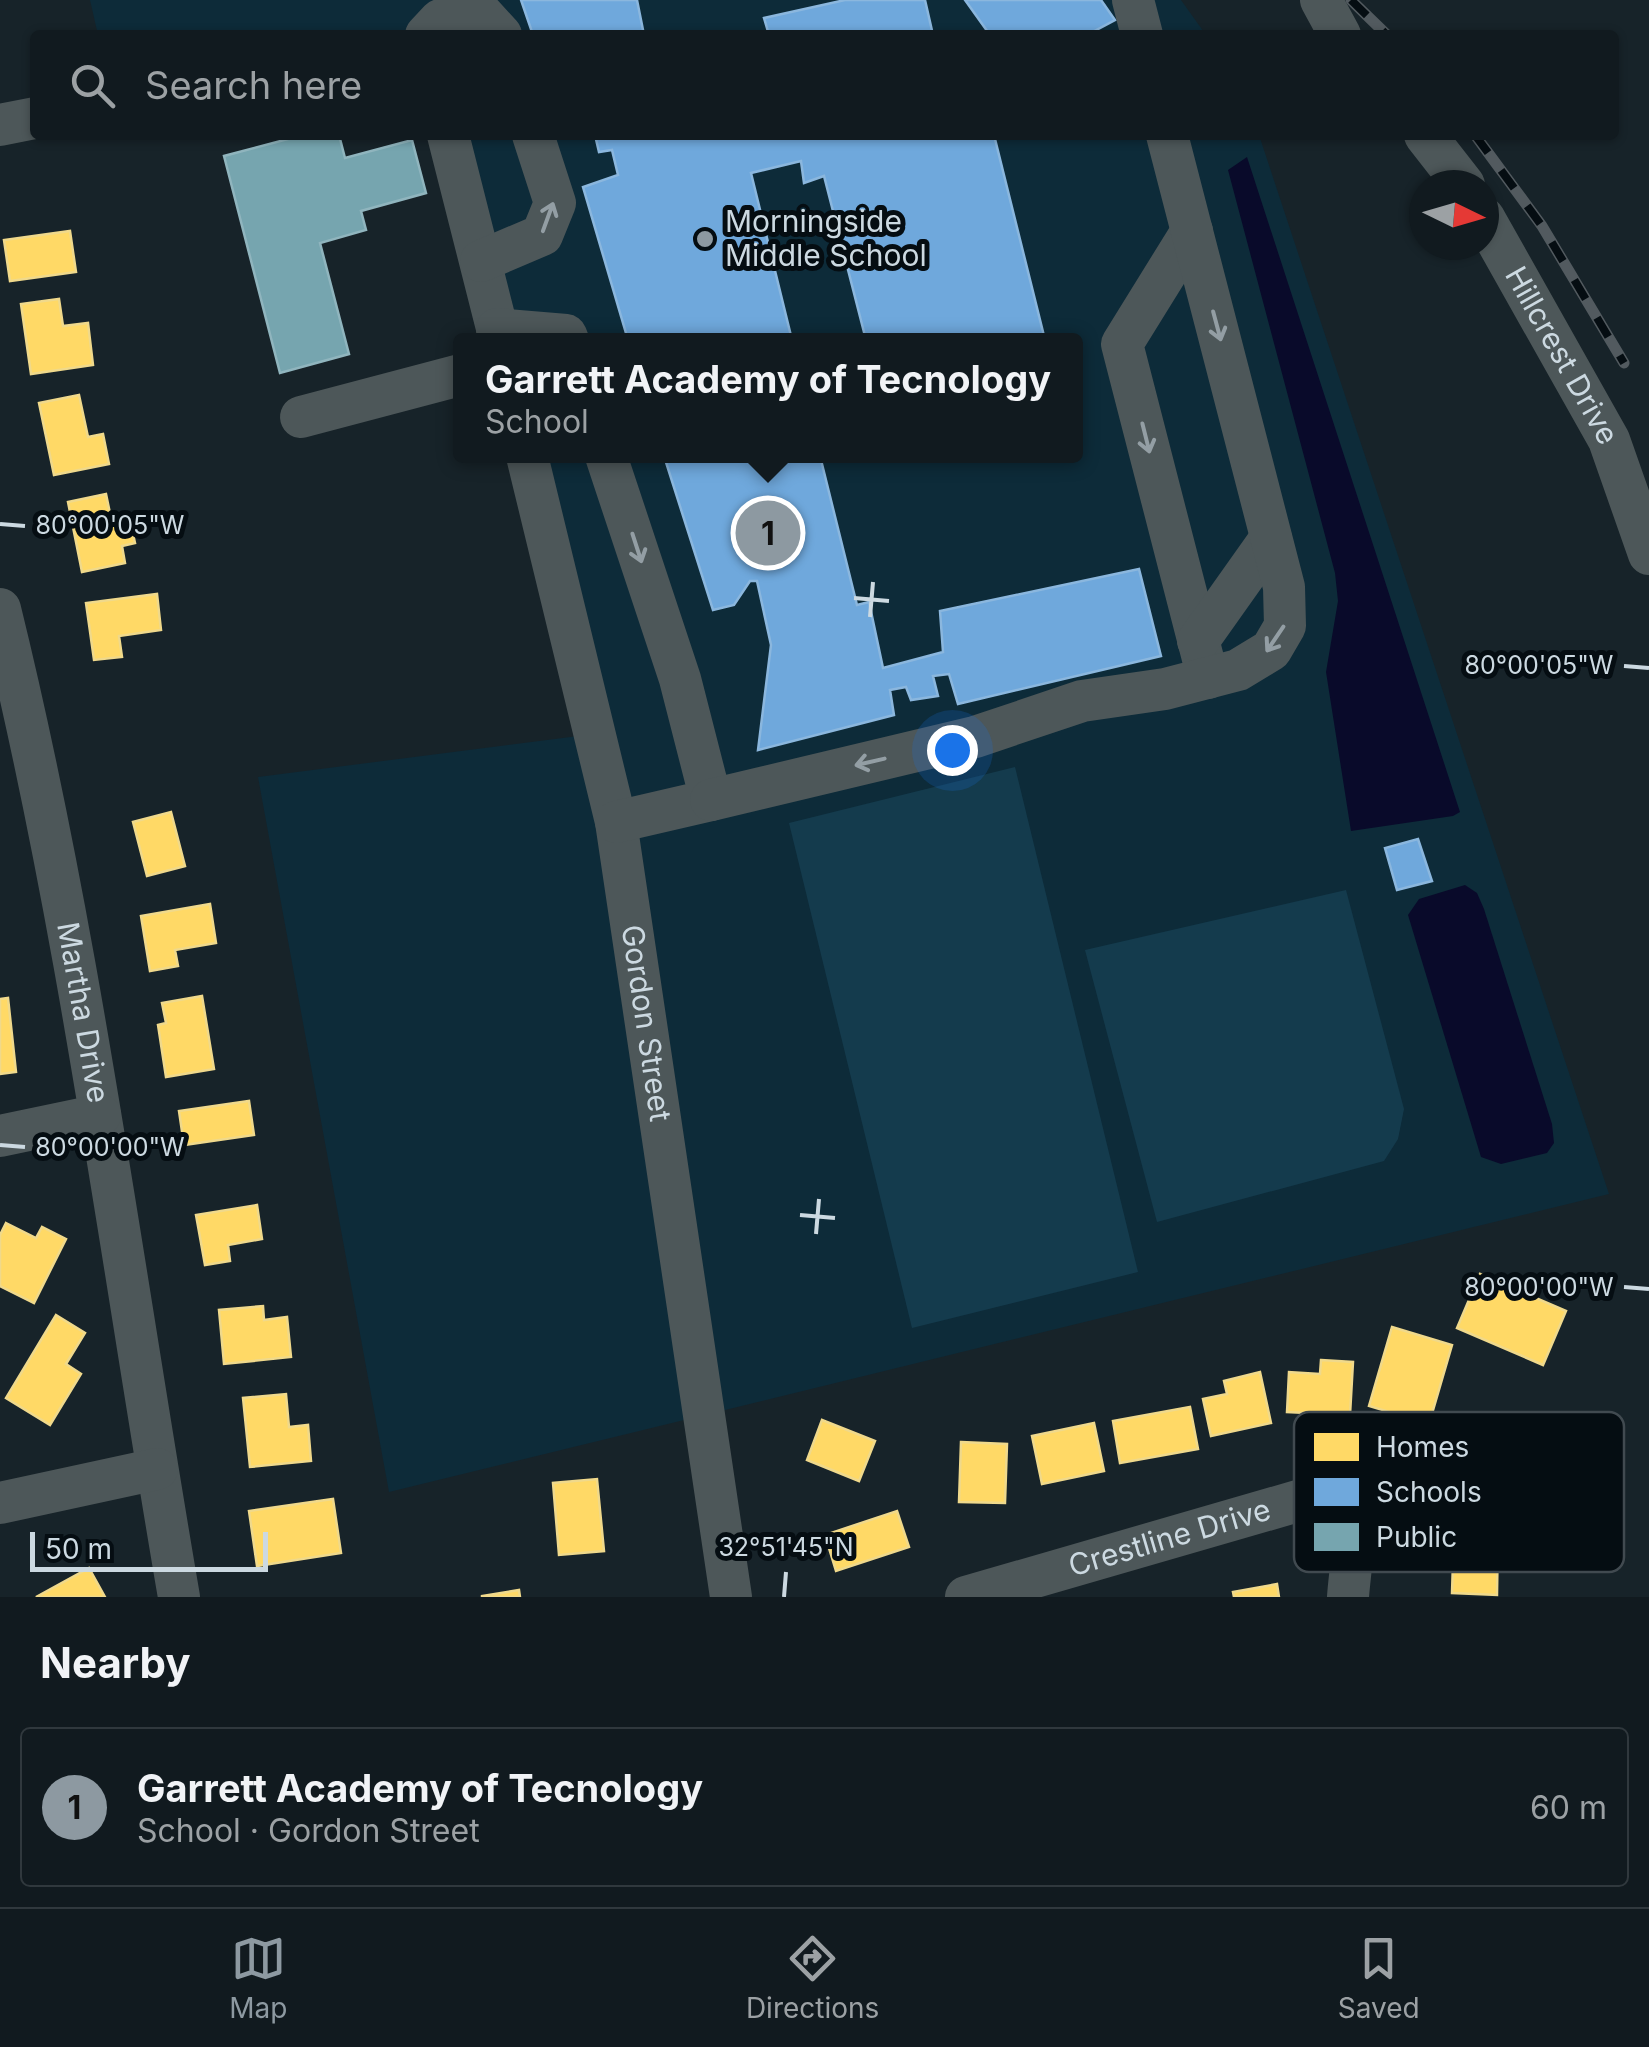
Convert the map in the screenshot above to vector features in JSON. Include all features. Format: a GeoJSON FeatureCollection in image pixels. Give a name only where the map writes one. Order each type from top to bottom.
{"type":"FeatureCollection","features":[{"type":"Feature","properties":{"kind":"street"},"geometry":{"type":"LineString","coordinates":[[1133,0],[1141,30]]}},
{"type":"Feature","properties":{"kind":"street"},"geometry":{"type":"LineString","coordinates":[[1320,0],[1337,30]]}},
{"type":"Feature","properties":{"kind":"street"},"geometry":{"type":"LineString","coordinates":[[431,30],[440,20],[480,12],[496,30]]}},
{"type":"Feature","properties":{"kind":"street"},"geometry":{"type":"LineString","coordinates":[[0,125],[30,119]]}},
{"type":"Feature","properties":{"kind":"street"},"geometry":{"type":"LineString","coordinates":[[449,140],[498,333]]}},
{"type":"Feature","properties":{"kind":"street"},"geometry":{"type":"LineString","coordinates":[[481,261],[542,235],[555,203],[535,140]]}},
{"type":"Feature","properties":{"kind":"street"},"geometry":{"type":"LineString","coordinates":[[616,822],[974,737],[1203,660],[1238,670],[1270,650],[1285,626],[1284,586],[1169,140]]}},
{"type":"Feature","properties":{"kind":"street"},"geometry":{"type":"LineString","coordinates":[[1429,140],[1452,170]]}},
{"type":"Feature","properties":{"kind":"street"},"geometry":{"type":"LineString","coordinates":[[1192,231],[1122,344],[1203,660]]}},
{"type":"Feature","properties":{"kind":"street","name":"Hillcrest Drive"},"geometry":{"type":"LineString","coordinates":[[1499,245],[1609,440],[1649,554]]}},
{"type":"Feature","properties":{"kind":"street"},"geometry":{"type":"LineString","coordinates":[[300,417],[453,377]]}},
{"type":"Feature","properties":{"kind":"street","name":"Gordon Street"},"geometry":{"type":"LineString","coordinates":[[529,463],[616,822],[731,1597]]}},
{"type":"Feature","properties":{"kind":"street"},"geometry":{"type":"LineString","coordinates":[[608,463],[680,679],[711,800]]}},
{"type":"Feature","properties":{"kind":"street"},"geometry":{"type":"LineString","coordinates":[[1203,660],[1272,538]]}},
{"type":"Feature","properties":{"kind":"street","name":"Martha Drive"},"geometry":{"type":"LineString","coordinates":[[0,609],[16,741],[100,1116],[179,1597]]}},
{"type":"Feature","properties":{"kind":"street"},"geometry":{"type":"LineString","coordinates":[[0,1136],[100,1116]]}},
{"type":"Feature","properties":{"kind":"street"},"geometry":{"type":"LineString","coordinates":[[0,1503],[157,1468]]}},
{"type":"Feature","properties":{"kind":"street","name":"Crestline Drive"},"geometry":{"type":"LineString","coordinates":[[966,1597],[1294,1502]]}},
{"type":"Feature","properties":{"kind":"street","name":"Crestline Drive"},"geometry":{"type":"LineString","coordinates":[[1348,1597],[1349,1572]]}},
{"type":"Feature","properties":{"kind":"shaded area"},"geometry":{"type":"Polygon","coordinates":[[[90,0],[1181,0],[1202,30],[97,30],[90,0]]]}},
{"type":"Feature","properties":{"kind":"shaded area"},"geometry":{"type":"Polygon","coordinates":[[[449,140],[1261,140],[1609,1194],[389,1492],[258,777],[594,734],[529,463],[1083,463],[1083,333],[498,333],[449,140]]]}},
{"type":"Feature","properties":{"kind":"shaded area"},"geometry":{"type":"Polygon","coordinates":[[[1247,157],[1460,812],[1453,816],[1351,831],[1326,672],[1338,601],[1335,573],[1228,170],[1247,157]]]}},
{"type":"Feature","properties":{"kind":"shaded area"},"geometry":{"type":"Polygon","coordinates":[[[1015,767],[1138,1272],[912,1328],[789,823],[1015,767]]]}},
{"type":"Feature","properties":{"kind":"shaded area"},"geometry":{"type":"Polygon","coordinates":[[[1465,885],[1477,893],[1484,909],[1552,1124],[1554,1143],[1547,1153],[1501,1164],[1481,1157],[1408,915],[1419,899],[1465,885]]]}},
{"type":"Feature","properties":{"kind":"shaded area"},"geometry":{"type":"Polygon","coordinates":[[[1346,890],[1404,1109],[1398,1139],[1384,1161],[1157,1222],[1085,950],[1346,890]]]}},
{"type":"Feature","properties":{"kind":"building: Homes"},"geometry":{"type":"Polygon","coordinates":[[[70,231],[76,272],[10,281],[4,240],[70,231]]]}},
{"type":"Feature","properties":{"kind":"building: Homes"},"geometry":{"type":"Polygon","coordinates":[[[59,299],[63,326],[88,323],[93,365],[31,374],[21,304],[59,299]]]}},
{"type":"Feature","properties":{"kind":"building: Homes"},"geometry":{"type":"Polygon","coordinates":[[[79,395],[88,437],[103,434],[109,464],[54,475],[39,403],[79,395]]]}},
{"type":"Feature","properties":{"kind":"building: Homes"},"geometry":{"type":"Polygon","coordinates":[[[106,494],[112,523],[130,520],[135,543],[122,546],[125,563],[82,572],[68,502],[106,494]]]}},
{"type":"Feature","properties":{"kind":"building: Homes"},"geometry":{"type":"Polygon","coordinates":[[[157,594],[161,630],[119,636],[122,657],[94,660],[86,603],[157,594]]]}},
{"type":"Feature","properties":{"kind":"building: Homes"},"geometry":{"type":"Polygon","coordinates":[[[171,812],[185,866],[147,876],[133,822],[171,812]]]}},
{"type":"Feature","properties":{"kind":"building: Homes"},"geometry":{"type":"Polygon","coordinates":[[[210,904],[216,943],[175,950],[178,966],[150,971],[141,916],[210,904]]]}},
{"type":"Feature","properties":{"kind":"building: Homes"},"geometry":{"type":"Polygon","coordinates":[[[202,996],[214,1069],[166,1077],[158,1025],[166,1023],[162,1003],[202,996]]]}},
{"type":"Feature","properties":{"kind":"building: Homes"},"geometry":{"type":"Polygon","coordinates":[[[8,998],[16,1072],[0,1074],[0,999],[8,998]]]}},
{"type":"Feature","properties":{"kind":"building: Homes"},"geometry":{"type":"Polygon","coordinates":[[[249,1101],[254,1135],[184,1145],[179,1111],[249,1101]]]}},
{"type":"Feature","properties":{"kind":"building: Homes"},"geometry":{"type":"Polygon","coordinates":[[[257,1205],[262,1239],[228,1245],[230,1261],[205,1265],[196,1215],[257,1205]]]}},
{"type":"Feature","properties":{"kind":"building: Homes"},"geometry":{"type":"Polygon","coordinates":[[[6,1223],[36,1238],[42,1227],[66,1239],[34,1303],[0,1286],[0,1235],[6,1223]]]}},
{"type":"Feature","properties":{"kind":"building: Homes"},"geometry":{"type":"Polygon","coordinates":[[[1480,1274],[1566,1311],[1543,1365],[1457,1328],[1480,1274]]]}},
{"type":"Feature","properties":{"kind":"building: Homes"},"geometry":{"type":"Polygon","coordinates":[[[263,1306],[264,1320],[287,1317],[291,1357],[224,1364],[219,1310],[263,1306]]]}},
{"type":"Feature","properties":{"kind":"building: Homes"},"geometry":{"type":"Polygon","coordinates":[[[56,1315],[85,1333],[66,1364],[81,1374],[50,1425],[6,1398],[56,1315]]]}},
{"type":"Feature","properties":{"kind":"building: Homes"},"geometry":{"type":"Polygon","coordinates":[[[1392,1327],[1452,1345],[1432,1412],[1389,1412],[1369,1406],[1392,1327]]]}},
{"type":"Feature","properties":{"kind":"building: Homes"},"geometry":{"type":"Polygon","coordinates":[[[1321,1360],[1353,1362],[1350,1412],[1287,1412],[1289,1372],[1320,1374],[1321,1360]]]}},
{"type":"Feature","properties":{"kind":"building: Homes"},"geometry":{"type":"Polygon","coordinates":[[[1260,1372],[1271,1423],[1211,1436],[1203,1399],[1227,1394],[1224,1381],[1260,1372]]]}},
{"type":"Feature","properties":{"kind":"building: Homes"},"geometry":{"type":"Polygon","coordinates":[[[286,1394],[289,1427],[308,1425],[311,1461],[250,1467],[243,1398],[286,1394]]]}},
{"type":"Feature","properties":{"kind":"building: Homes"},"geometry":{"type":"Polygon","coordinates":[[[1190,1407],[1198,1449],[1120,1463],[1113,1421],[1190,1407]]]}},
{"type":"Feature","properties":{"kind":"building: Homes"},"geometry":{"type":"Polygon","coordinates":[[[822,1420],[875,1441],[859,1481],[807,1460],[822,1420]]]}},
{"type":"Feature","properties":{"kind":"building: Homes"},"geometry":{"type":"Polygon","coordinates":[[[1094,1423],[1104,1471],[1042,1484],[1032,1436],[1094,1423]]]}},
{"type":"Feature","properties":{"kind":"building: Homes"},"geometry":{"type":"Polygon","coordinates":[[[961,1442],[1007,1444],[1005,1503],[959,1502],[961,1442]]]}},
{"type":"Feature","properties":{"kind":"building: Homes"},"geometry":{"type":"Polygon","coordinates":[[[597,1479],[604,1551],[559,1555],[553,1483],[597,1479]]]}},
{"type":"Feature","properties":{"kind":"building: Homes"},"geometry":{"type":"Polygon","coordinates":[[[333,1499],[341,1553],[257,1566],[249,1511],[333,1499]]]}},
{"type":"Feature","properties":{"kind":"building: Homes"},"geometry":{"type":"Polygon","coordinates":[[[897,1511],[909,1547],[836,1571],[825,1535],[897,1511]]]}},
{"type":"Feature","properties":{"kind":"building: Homes"},"geometry":{"type":"Polygon","coordinates":[[[89,1568],[105,1597],[36,1597],[89,1568]]]}},
{"type":"Feature","properties":{"kind":"building: Homes"},"geometry":{"type":"Polygon","coordinates":[[[1453,1572],[1497,1572],[1497,1595],[1452,1593],[1453,1572]]]}},
{"type":"Feature","properties":{"kind":"building: Homes"},"geometry":{"type":"Polygon","coordinates":[[[1277,1584],[1279,1597],[1234,1597],[1233,1592],[1277,1584]]]}},
{"type":"Feature","properties":{"kind":"building: Homes"},"geometry":{"type":"Polygon","coordinates":[[[519,1590],[520,1597],[482,1597],[482,1596],[519,1590]]]}},
{"type":"Feature","properties":{"kind":"building: Schools"},"geometry":{"type":"Polygon","coordinates":[[[521,0],[637,0],[643,30],[531,30],[521,0]]]}},
{"type":"Feature","properties":{"kind":"building: Schools"},"geometry":{"type":"Polygon","coordinates":[[[845,0],[925,0],[932,30],[768,30],[764,18],[845,0]]]}},
{"type":"Feature","properties":{"kind":"building: Schools"},"geometry":{"type":"Polygon","coordinates":[[[965,0],[1101,0],[1115,20],[1096,30],[986,30],[965,0]]]}},
{"type":"Feature","properties":{"kind":"building: Schools"},"geometry":{"type":"Polygon","coordinates":[[[596,140],[995,140],[1043,333],[864,333],[824,176],[804,183],[801,161],[751,173],[790,333],[626,333],[583,187],[618,175],[612,150],[599,152],[596,140]]]}},
{"type":"Feature","properties":{"kind":"building: Schools"},"geometry":{"type":"Polygon","coordinates":[[[666,463],[822,463],[857,605],[869,602],[883,668],[943,652],[940,611],[1139,569],[1161,656],[958,704],[949,674],[933,676],[938,696],[911,700],[906,687],[890,690],[894,715],[758,750],[771,645],[757,581],[750,581],[734,605],[713,610],[666,463]]]}},
{"type":"Feature","properties":{"kind":"building: Schools"},"geometry":{"type":"Polygon","coordinates":[[[1418,839],[1432,881],[1397,890],[1385,848],[1418,839]]]}},
{"type":"Feature","properties":{"kind":"building: Public"},"geometry":{"type":"Polygon","coordinates":[[[284,140],[340,140],[345,158],[412,140],[426,193],[361,211],[366,230],[320,243],[349,354],[280,373],[224,156],[284,140]]]}},
{"type":"Feature","properties":{"kind":"railway"},"geometry":{"type":"LineString","coordinates":[[1351,0],[1382,30]]}},
{"type":"Feature","properties":{"kind":"railway"},"geometry":{"type":"LineString","coordinates":[[1479,140],[1542,226],[1624,363]]}},
{"type":"Feature","properties":{"kind":"place","name":"Morningside Middle School"},"geometry":{"type":"Point","coordinates":[705,239]}},
{"type":"Feature","properties":{"kind":"place","name":"Garrett Academy of Tecnology"},"geometry":{"type":"Point","coordinates":[768,533]}}]}
